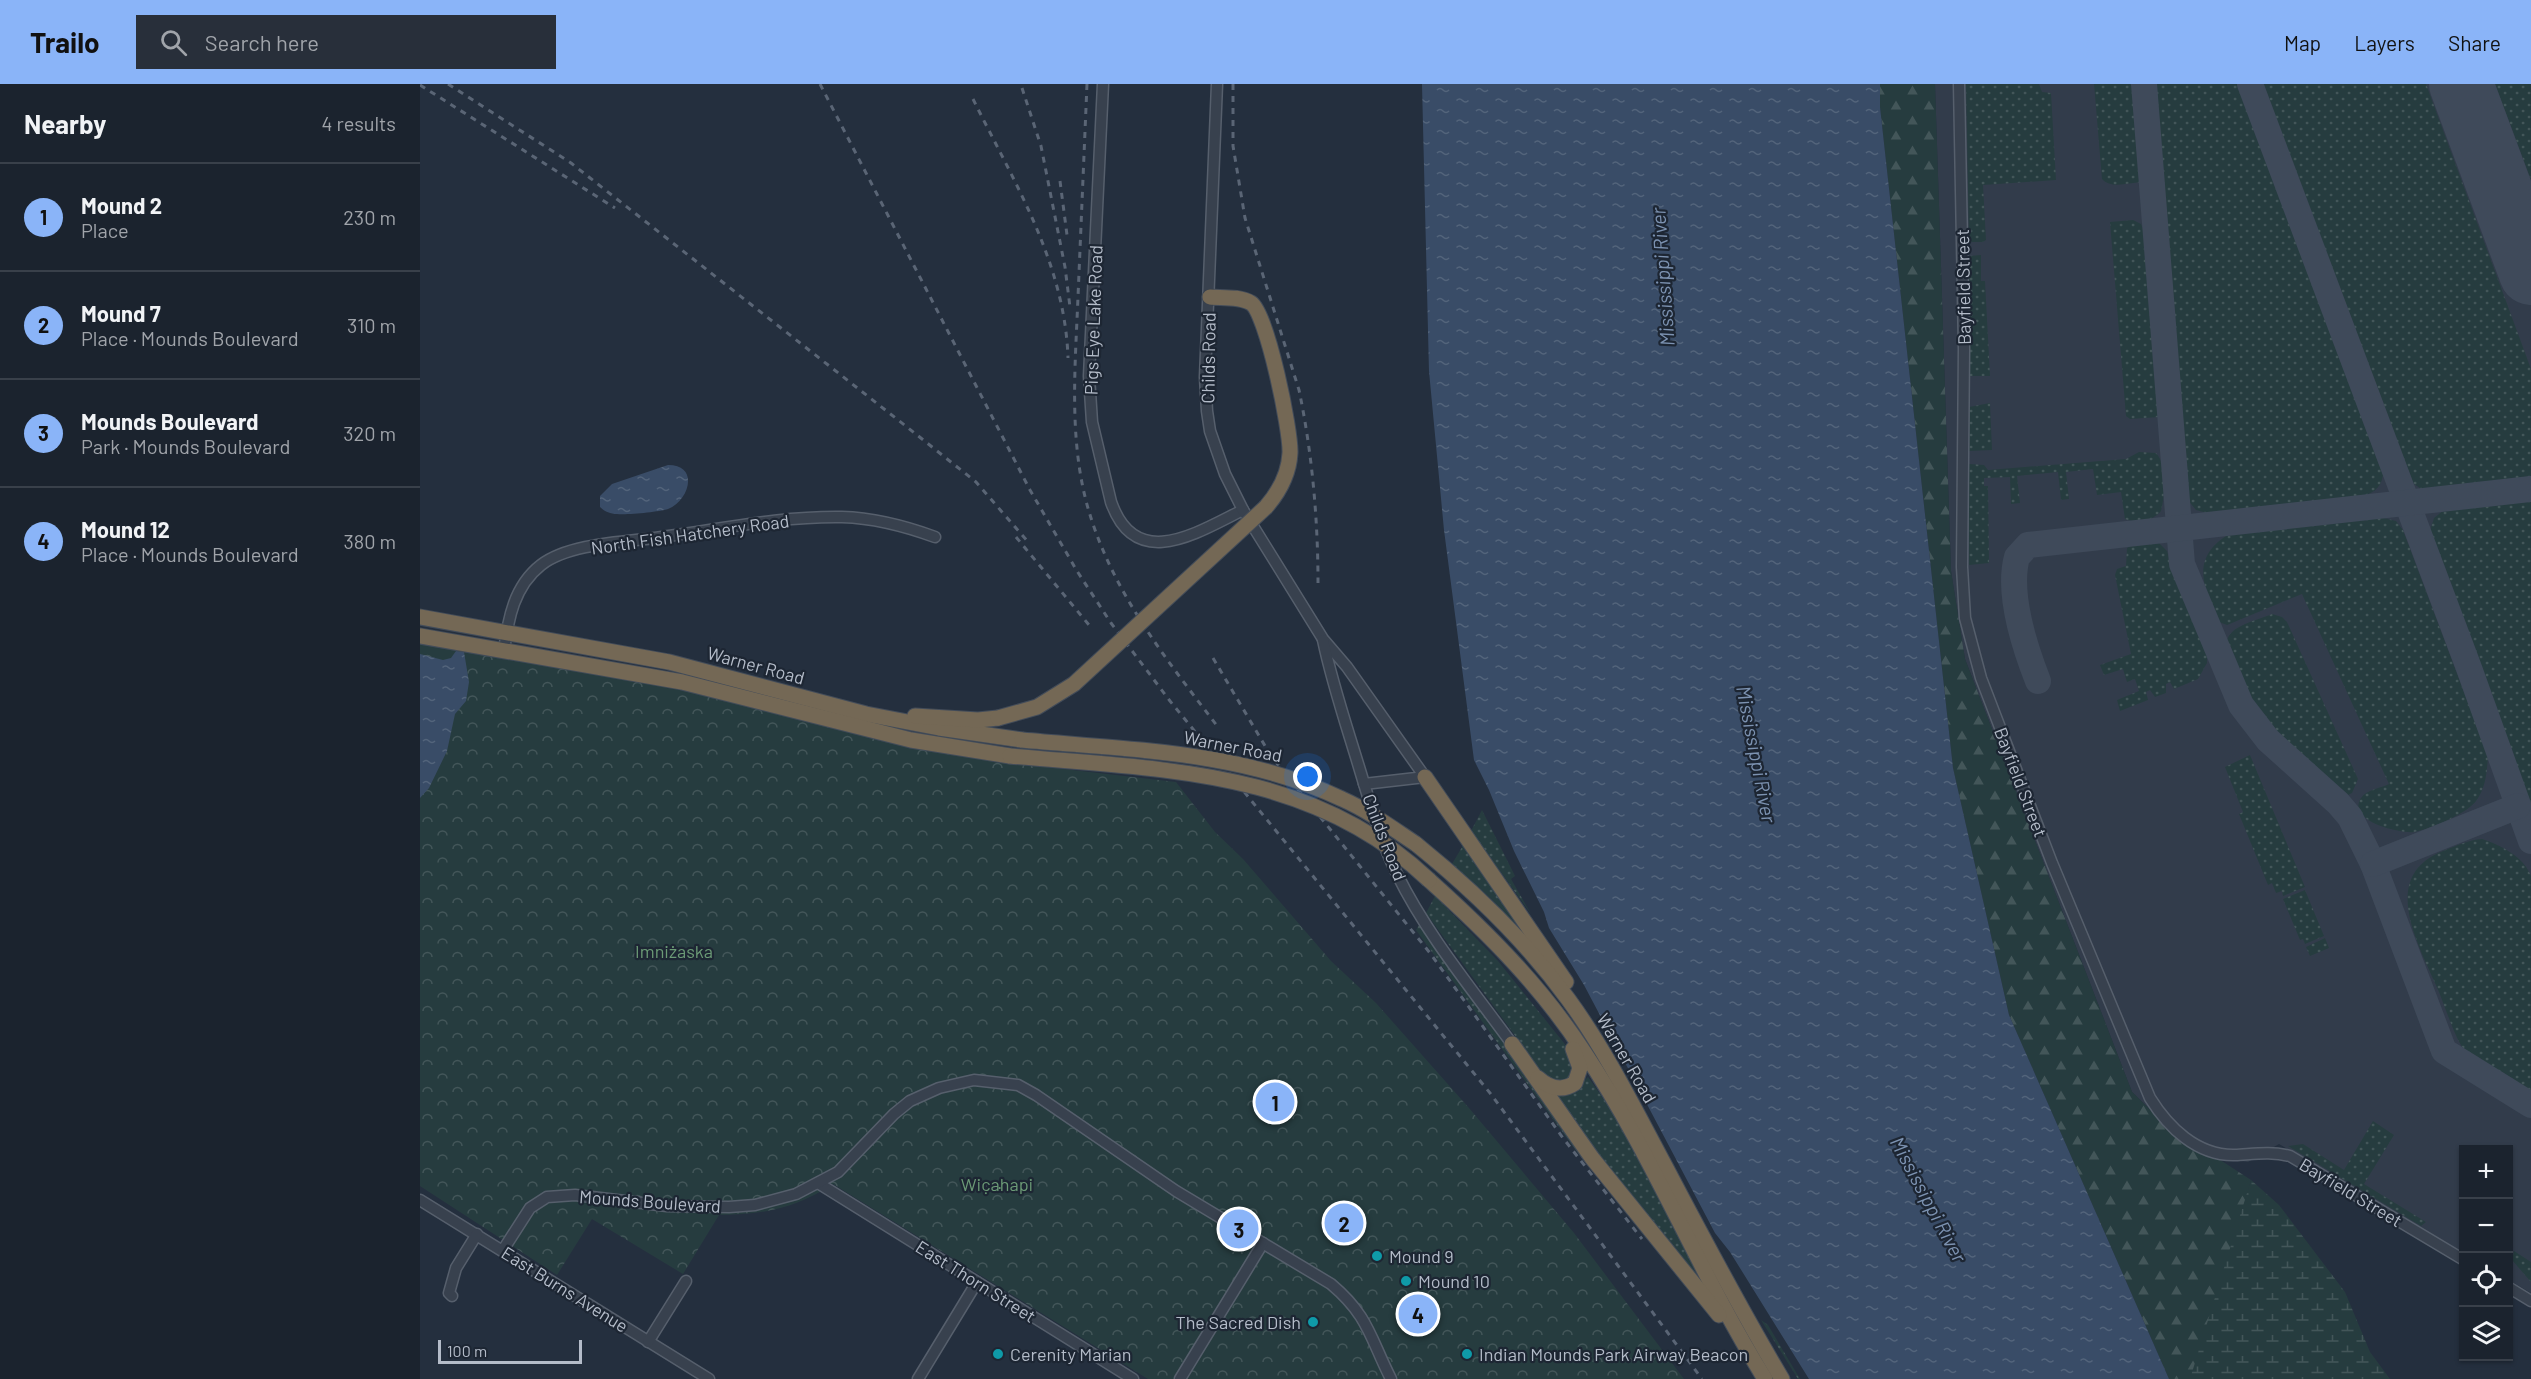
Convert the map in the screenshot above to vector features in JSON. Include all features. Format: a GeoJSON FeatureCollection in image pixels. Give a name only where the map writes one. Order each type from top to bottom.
{"type":"FeatureCollection","features":[{"type":"Feature","properties":{"kind":"highway"},"geometry":{"type":"LineString","coordinates":[[866,714],[969,720],[998,718],[1037,706],[1074,684],[1266,507],[1282,484],[1290,455],[1287,423],[1264,323],[1256,307],[1250,302],[1243,299],[1210,297]]}},
{"type":"Feature","properties":{"kind":"highway","name":"Warner Road"},"geometry":{"type":"LineString","coordinates":[[420,617],[669,662],[866,714],[939,728],[1022,740],[1191,755],[1256,767],[1301,781],[1344,799],[1416,844],[1480,898],[1526,946],[1569,1000],[1616,1075],[1724,1277],[1782,1379]]}},
{"type":"Feature","properties":{"kind":"highway","name":"Warner Road"},"geometry":{"type":"LineString","coordinates":[[420,636],[682,682],[939,746],[1010,756],[1186,773],[1252,784],[1306,802],[1352,824],[1399,855],[1488,934],[1532,982],[1572,1034],[1608,1089],[1737,1333],[1762,1375]]}},
{"type":"Feature","properties":{"kind":"highway"},"geometry":{"type":"LineString","coordinates":[[1425,777],[1557,967],[1616,1075]]}},
{"type":"Feature","properties":{"kind":"highway"},"geometry":{"type":"LineString","coordinates":[[1512,1044],[1546,1085],[1567,1088],[1573,1085],[1578,1078],[1580,1068],[1577,1057],[1532,982]]}},
{"type":"Feature","properties":{"kind":"highway"},"geometry":{"type":"LineString","coordinates":[[1512,1044],[1592,1158],[1694,1282],[1762,1375]]}},
{"type":"Feature","properties":{"kind":"street","name":"Pigs Eye Lake Road"},"geometry":{"type":"LineString","coordinates":[[1103,84],[1089,400],[1112,502],[1120,522],[1131,533],[1146,540],[1161,543],[1180,540],[1243,510]]}},
{"type":"Feature","properties":{"kind":"street","name":"Childs Road"},"geometry":{"type":"LineString","coordinates":[[1217,84],[1205,377],[1207,411],[1216,451],[1243,510],[1323,639],[1347,667],[1425,777]]}},
{"type":"Feature","properties":{"kind":"street","name":"Bayfield Street"},"geometry":{"type":"LineString","coordinates":[[1959,84],[1964,349],[1962,567],[1969,636],[1981,678],[2044,842],[2150,1098],[2158,1112],[2173,1127],[2206,1151],[2232,1155],[2269,1152],[2290,1156],[2459,1258]]}},
{"type":"Feature","properties":{"kind":"street","name":"North Fish Hatchery Road"},"geometry":{"type":"LineString","coordinates":[[504,651],[506,633],[516,598],[532,573],[557,556],[572,551],[751,524],[815,518],[864,518],[903,526],[935,537]]}},
{"type":"Feature","properties":{"kind":"street","name":"Childs Road"},"geometry":{"type":"LineString","coordinates":[[1323,639],[1330,674],[1385,848],[1415,906],[1512,1044]]}},
{"type":"Feature","properties":{"kind":"street"},"geometry":{"type":"LineString","coordinates":[[1364,784],[1425,777]]}},
{"type":"Feature","properties":{"kind":"street","name":"Mounds Boulevard"},"geometry":{"type":"LineString","coordinates":[[503,1250],[530,1208],[548,1197],[575,1195],[667,1206],[729,1207],[776,1200],[818,1184],[848,1163],[887,1121],[910,1101],[926,1093],[954,1083],[974,1080],[1018,1085],[1054,1105],[1176,1191],[1320,1277],[1347,1298],[1369,1329],[1391,1379]]}},
{"type":"Feature","properties":{"kind":"street","name":"East Thorn Street"},"geometry":{"type":"LineString","coordinates":[[818,1184],[1133,1379]]}},
{"type":"Feature","properties":{"kind":"street","name":"East Burns Avenue"},"geometry":{"type":"LineString","coordinates":[[420,1200],[709,1379]]}},
{"type":"Feature","properties":{"kind":"street"},"geometry":{"type":"LineString","coordinates":[[452,1296],[449,1293],[452,1279],[477,1234]]}},
{"type":"Feature","properties":{"kind":"street"},"geometry":{"type":"LineString","coordinates":[[1180,1379],[1263,1243]]}},
{"type":"Feature","properties":{"kind":"street"},"geometry":{"type":"LineString","coordinates":[[648,1342],[686,1281]]}},
{"type":"Feature","properties":{"kind":"street"},"geometry":{"type":"LineString","coordinates":[[918,1379],[977,1282]]}},
{"type":"Feature","properties":{"kind":"street"},"geometry":{"type":"LineString","coordinates":[[2513,1290],[2531,1301]]}},
{"type":"Feature","properties":{"kind":"shaded area"},"geometry":{"type":"Polygon","coordinates":[[[1935,84],[2531,84],[2531,1293],[2513,1282],[2513,1145],[2459,1145],[2459,1251],[2279,1144],[2248,1162],[2217,1158],[2165,1124],[2132,1092],[1965,659],[1951,571],[1935,84]]]}},
{"type":"Feature","properties":{"kind":"green space"},"geometry":{"type":"Polygon","coordinates":[[[1880,84],[1935,84],[1951,571],[1965,659],[2132,1092],[2165,1124],[2251,1180],[2195,1379],[2169,1379],[2009,1015],[1953,768],[1880,107],[1880,84]]]}},
{"type":"Feature","properties":{"kind":"green space"},"geometry":{"type":"Polygon","coordinates":[[[1966,84],[2039,84],[2042,92],[2051,93],[2056,180],[1983,185],[1986,240],[1983,242],[1969,242],[1966,84]]]}},
{"type":"Feature","properties":{"kind":"green space"},"geometry":{"type":"Polygon","coordinates":[[[2094,84],[2130,84],[2132,86],[2141,182],[2115,185],[2102,179],[2094,84]]]}},
{"type":"Feature","properties":{"kind":"green space"},"geometry":{"type":"Polygon","coordinates":[[[2155,84],[2238,84],[2383,475],[2380,484],[2372,492],[2358,497],[2207,513],[2196,510],[2187,499],[2155,84]]]}},
{"type":"Feature","properties":{"kind":"green space"},"geometry":{"type":"Polygon","coordinates":[[[2262,84],[2426,84],[2531,369],[2531,477],[2427,489],[2421,489],[2410,481],[2262,84]]]}},
{"type":"Feature","properties":{"kind":"green space"},"geometry":{"type":"Polygon","coordinates":[[[2495,84],[2531,84],[2531,180],[2495,84]]]}},
{"type":"Feature","properties":{"kind":"green space"},"geometry":{"type":"Polygon","coordinates":[[[2133,220],[2141,224],[2144,231],[2159,417],[2130,419],[2126,416],[2110,222],[2133,220]]]}},
{"type":"Feature","properties":{"kind":"green space"},"geometry":{"type":"Polygon","coordinates":[[[1981,255],[1981,281],[1985,281],[1990,376],[1970,376],[1969,256],[1981,255]]]}},
{"type":"Feature","properties":{"kind":"green space"},"geometry":{"type":"Polygon","coordinates":[[[1990,403],[1992,450],[1969,451],[1969,407],[1990,403]]]}},
{"type":"Feature","properties":{"kind":"green space"},"geometry":{"type":"Polygon","coordinates":[[[2139,452],[2156,453],[2164,473],[2161,511],[2144,521],[2125,519],[2121,492],[2097,495],[2093,469],[2066,472],[2069,499],[2061,500],[2058,472],[2017,476],[2020,503],[2011,504],[2010,477],[1984,478],[1984,486],[1988,486],[1989,563],[1969,565],[1969,464],[1984,465],[1988,470],[2126,459],[2139,452]]]}},
{"type":"Feature","properties":{"kind":"green space"},"geometry":{"type":"Polygon","coordinates":[[[2531,500],[2531,811],[2429,534],[2434,518],[2444,510],[2531,500]]]}},
{"type":"Feature","properties":{"kind":"green space"},"geometry":{"type":"Polygon","coordinates":[[[2380,517],[2396,521],[2403,530],[2488,756],[2484,785],[2476,801],[2448,820],[2414,832],[2387,828],[2367,819],[2361,813],[2358,806],[2363,795],[2389,784],[2302,594],[2227,625],[2219,622],[2208,597],[2203,573],[2209,552],[2231,533],[2380,517]]]}},
{"type":"Feature","properties":{"kind":"green space"},"geometry":{"type":"Polygon","coordinates":[[[2147,542],[2159,543],[2167,551],[2175,578],[2207,652],[2207,663],[2198,679],[2174,689],[2170,682],[2166,684],[2166,693],[2155,697],[2150,690],[2146,692],[2148,700],[2120,711],[2117,700],[2139,691],[2135,679],[2127,682],[2123,669],[2104,675],[2100,665],[2131,654],[2115,575],[2117,569],[2126,566],[2127,548],[2147,542]]]}},
{"type":"Feature","properties":{"kind":"green space"},"geometry":{"type":"Polygon","coordinates":[[[2272,614],[2282,617],[2287,622],[2358,779],[2352,793],[2348,795],[2279,736],[2255,705],[2242,679],[2227,642],[2229,636],[2245,624],[2272,614]]]}},
{"type":"Feature","properties":{"kind":"green space","name":"Imniżaska"},"geometry":{"type":"Polygon","coordinates":[[[420,641],[681,687],[1012,763],[1176,782],[1215,832],[1243,859],[1331,961],[1376,1003],[1469,1108],[1574,1233],[1684,1379],[1148,1379],[833,1184],[806,1199],[779,1208],[750,1214],[719,1215],[683,1274],[592,1219],[557,1275],[420,1186],[420,641]]]}},
{"type":"Feature","properties":{"kind":"green space"},"geometry":{"type":"Polygon","coordinates":[[[2250,755],[2305,887],[2283,896],[2282,891],[2276,893],[2272,883],[2268,885],[2239,814],[2243,812],[2225,767],[2250,755]]]}},
{"type":"Feature","properties":{"kind":"green space"},"geometry":{"type":"Polygon","coordinates":[[[1482,810],[1515,876],[1511,879],[1531,914],[1471,831],[1482,810]]]}},
{"type":"Feature","properties":{"kind":"green space"},"geometry":{"type":"Polygon","coordinates":[[[2482,839],[2511,853],[2523,863],[2531,876],[2531,1091],[2471,1056],[2462,1046],[2422,955],[2409,914],[2408,895],[2412,878],[2423,863],[2443,851],[2482,839]]]}},
{"type":"Feature","properties":{"kind":"green space"},"geometry":{"type":"Polygon","coordinates":[[[1465,842],[1525,934],[1452,864],[1465,842]]]}},
{"type":"Feature","properties":{"kind":"green space"},"geometry":{"type":"Polygon","coordinates":[[[2305,890],[2324,936],[2305,944],[2303,939],[2300,940],[2283,899],[2305,890]]]}},
{"type":"Feature","properties":{"kind":"green space"},"geometry":{"type":"Polygon","coordinates":[[[1435,896],[1498,961],[1564,1043],[1573,1056],[1575,1068],[1568,1079],[1557,1082],[1545,1077],[1426,913],[1435,896]]]}},
{"type":"Feature","properties":{"kind":"green space"},"geometry":{"type":"Polygon","coordinates":[[[1419,925],[1614,1196],[1576,1151],[1416,930],[1419,925]]]}},
{"type":"Feature","properties":{"kind":"green space"},"geometry":{"type":"Polygon","coordinates":[[[2325,938],[2329,948],[2310,956],[2306,947],[2325,938]]]}},
{"type":"Feature","properties":{"kind":"green space"},"geometry":{"type":"Polygon","coordinates":[[[1588,1077],[1615,1115],[1699,1275],[1696,1278],[1617,1182],[1553,1094],[1572,1093],[1588,1077]]]}},
{"type":"Feature","properties":{"kind":"green space"},"geometry":{"type":"Polygon","coordinates":[[[2373,1121],[2394,1135],[2364,1184],[2426,1222],[2421,1226],[2288,1146],[2303,1144],[2344,1170],[2373,1121]]]}},
{"type":"Feature","properties":{"kind":"green space"},"geometry":{"type":"Polygon","coordinates":[[[2251,1180],[2279,1205],[2345,1292],[2370,1352],[2390,1379],[2190,1379],[2251,1180]]]}},
{"type":"Feature","properties":{"kind":"green space"},"geometry":{"type":"Polygon","coordinates":[[[2514,1251],[2531,1262],[2531,1282],[2513,1261],[2514,1251]]]}},
{"type":"Feature","properties":{"kind":"green space"},"geometry":{"type":"Polygon","coordinates":[[[1761,1320],[1768,1325],[1800,1379],[1798,1379],[1761,1320]]]}},
{"type":"Feature","properties":{"kind":"water","name":"Mississippi River"},"geometry":{"type":"Polygon","coordinates":[[[1422,84],[1880,84],[1880,107],[1953,768],[2009,1015],[2169,1379],[1809,1379],[1730,1252],[1715,1233],[1584,985],[1549,928],[1544,912],[1474,760],[1444,530],[1429,371],[1422,84]]]}},
{"type":"Feature","properties":{"kind":"water"},"geometry":{"type":"Polygon","coordinates":[[[668,465],[678,467],[688,477],[686,492],[675,505],[663,510],[628,514],[612,513],[600,507],[600,496],[612,484],[668,465]]]}},
{"type":"Feature","properties":{"kind":"water"},"geometry":{"type":"Polygon","coordinates":[[[456,651],[464,652],[469,682],[466,701],[455,714],[447,751],[429,788],[420,798],[420,654],[443,660],[451,658],[456,651]]]}},
{"type":"Feature","properties":{"kind":"taxiway"},"geometry":{"type":"LineString","coordinates":[[2144,84],[2182,564],[2241,705],[2268,740],[2338,803],[2350,817],[2373,864],[2444,1051],[2531,1105]]}},
{"type":"Feature","properties":{"kind":"taxiway"},"geometry":{"type":"LineString","coordinates":[[2250,84],[2469,668],[2531,841]]}},
{"type":"Feature","properties":{"kind":"taxiway"},"geometry":{"type":"LineString","coordinates":[[2038,681],[2023,637],[2014,587],[2017,557],[2028,545],[2531,489]]}},
{"type":"Feature","properties":{"kind":"taxiway"},"geometry":{"type":"LineString","coordinates":[[2373,864],[2518,806]]}},
{"type":"Feature","properties":{"kind":"runway"},"geometry":{"type":"LineString","coordinates":[[2461,84],[2531,273]]}},
{"type":"Feature","properties":{"kind":"railway"},"geometry":{"type":"LineString","coordinates":[[448,84],[571,163],[907,427],[976,482],[1029,543]]}},
{"type":"Feature","properties":{"kind":"railway"},"geometry":{"type":"LineString","coordinates":[[820,84],[1030,490],[1077,571],[1111,623],[1170,701],[1490,1093],[1702,1379]]}},
{"type":"Feature","properties":{"kind":"railway"},"geometry":{"type":"LineString","coordinates":[[1087,84],[1075,381],[1076,436],[1084,491],[1102,547],[1129,602],[1163,654],[1218,727]]}},
{"type":"Feature","properties":{"kind":"railway"},"geometry":{"type":"LineString","coordinates":[[1233,84],[1233,146],[1245,218],[1299,390],[1304,413],[1313,486],[1318,583]]}},
{"type":"Feature","properties":{"kind":"railway"},"geometry":{"type":"LineString","coordinates":[[420,85],[615,208]]}},
{"type":"Feature","properties":{"kind":"railway"},"geometry":{"type":"LineString","coordinates":[[1022,88],[1041,146],[1065,267],[1070,307]]}},
{"type":"Feature","properties":{"kind":"railway"},"geometry":{"type":"LineString","coordinates":[[973,99],[1020,192],[1047,256],[1058,289],[1065,323],[1068,358]]}},
{"type":"Feature","properties":{"kind":"railway"},"geometry":{"type":"LineString","coordinates":[[1060,181],[1067,235]]}},
{"type":"Feature","properties":{"kind":"railway"},"geometry":{"type":"LineString","coordinates":[[1016,537],[1089,625]]}},
{"type":"Feature","properties":{"kind":"railway"},"geometry":{"type":"LineString","coordinates":[[1213,658],[1271,756],[1430,953],[1563,1138],[1642,1239]]}},
{"type":"Feature","properties":{"kind":"place","name":"Mound 2"},"geometry":{"type":"Point","coordinates":[1275,1102]}},
{"type":"Feature","properties":{"kind":"place","name":"Mound 7"},"geometry":{"type":"Point","coordinates":[1344,1223]}},
{"type":"Feature","properties":{"kind":"place","name":"Mounds Boulevard"},"geometry":{"type":"Point","coordinates":[1239,1229]}},
{"type":"Feature","properties":{"kind":"place","name":"Mound 9"},"geometry":{"type":"Point","coordinates":[1377,1256]}},
{"type":"Feature","properties":{"kind":"place","name":"Mound 10"},"geometry":{"type":"Point","coordinates":[1406,1281]}},
{"type":"Feature","properties":{"kind":"place","name":"Mound 12"},"geometry":{"type":"Point","coordinates":[1418,1314]}},
{"type":"Feature","properties":{"kind":"place","name":"The Sacred Dish"},"geometry":{"type":"Point","coordinates":[1313,1322]}},
{"type":"Feature","properties":{"kind":"place","name":"Cerenity Marian"},"geometry":{"type":"Point","coordinates":[998,1354]}},
{"type":"Feature","properties":{"kind":"place","name":"Indian Mounds Park Airway Beacon"},"geometry":{"type":"Point","coordinates":[1467,1354]}},
{"type":"Feature","properties":{"kind":"park label","name":"Wic̣aḣapi"},"geometry":{"type":"Point","coordinates":[997,1184]}}]}
